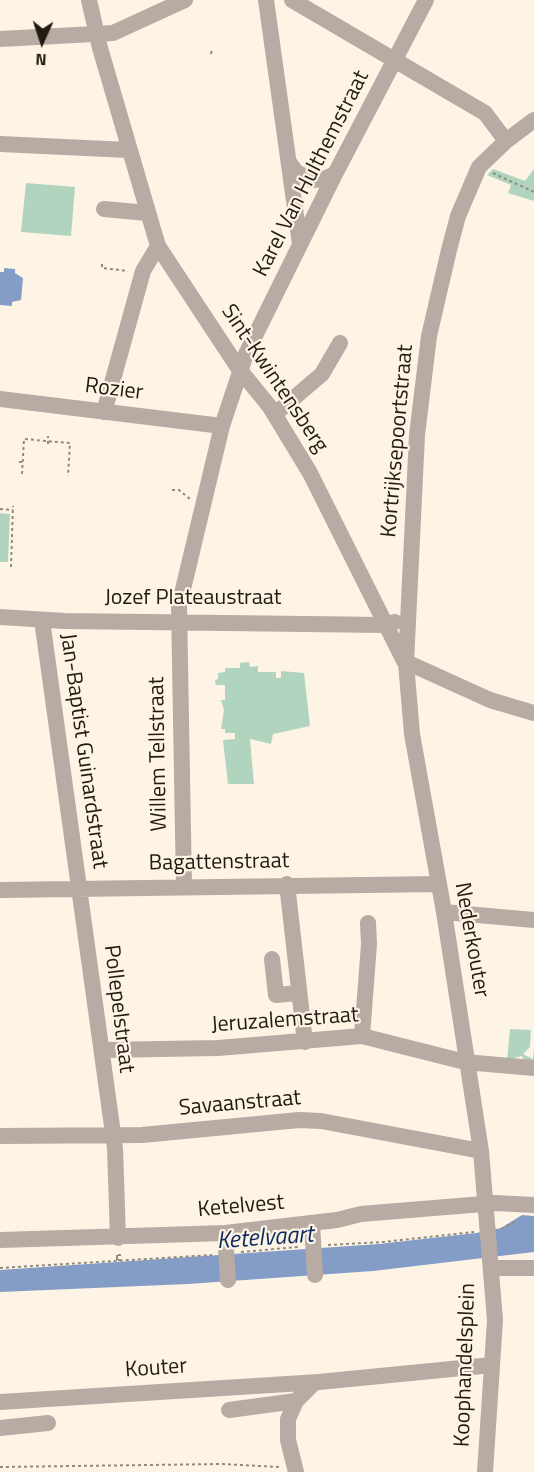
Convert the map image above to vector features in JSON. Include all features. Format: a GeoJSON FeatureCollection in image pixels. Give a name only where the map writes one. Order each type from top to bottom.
{"type":"FeatureCollection","features":[{"type":"Feature","properties":{"kind":"street","name":"Sint-Kwintensberg"},"geometry":{"type":"LineString","coordinates":[[89,0],[96,35],[128,150],[158,246],[239,369],[275,414],[310,472],[406,663]]}},
{"type":"Feature","properties":{"kind":"street"},"geometry":{"type":"LineString","coordinates":[[0,39],[96,35],[124,30],[185,0]]}},
{"type":"Feature","properties":{"kind":"street"},"geometry":{"type":"LineString","coordinates":[[266,0],[300,244]]}},
{"type":"Feature","properties":{"kind":"street"},"geometry":{"type":"LineString","coordinates":[[292,0],[485,113],[506,141]]}},
{"type":"Feature","properties":{"kind":"street","name":"Karel Van Hulthemstraat"},"geometry":{"type":"LineString","coordinates":[[222,426],[239,369],[335,174],[426,0]]}},
{"type":"Feature","properties":{"kind":"street","name":"Kortrijksepoortstraat"},"geometry":{"type":"LineString","coordinates":[[406,663],[413,480],[429,336],[465,196],[479,167],[506,141],[534,120]]}},
{"type":"Feature","properties":{"kind":"street"},"geometry":{"type":"LineString","coordinates":[[0,144],[128,150]]}},
{"type":"Feature","properties":{"kind":"street"},"geometry":{"type":"LineString","coordinates":[[289,162],[296,172],[312,180],[324,179],[335,174]]}},
{"type":"Feature","properties":{"kind":"street"},"geometry":{"type":"LineString","coordinates":[[104,209],[147,213]]}},
{"type":"Feature","properties":{"kind":"street"},"geometry":{"type":"LineString","coordinates":[[104,412],[143,271],[158,246]]}},
{"type":"Feature","properties":{"kind":"street"},"geometry":{"type":"LineString","coordinates":[[275,414],[322,374],[340,343]]}},
{"type":"Feature","properties":{"kind":"street","name":"Rozier"},"geometry":{"type":"LineString","coordinates":[[0,399],[222,426]]}},
{"type":"Feature","properties":{"kind":"street","name":"Willem Tellstraat"},"geometry":{"type":"LineString","coordinates":[[184,887],[179,606],[222,426]]}},
{"type":"Feature","properties":{"kind":"street","name":"Jozef Plateaustraat"},"geometry":{"type":"LineString","coordinates":[[0,617],[42,620],[385,625]]}},
{"type":"Feature","properties":{"kind":"street"},"geometry":{"type":"LineString","coordinates":[[385,625],[408,619]]}},
{"type":"Feature","properties":{"kind":"street","name":"Jan-Baptist Guinardstraat"},"geometry":{"type":"LineString","coordinates":[[42,620],[80,889]]}},
{"type":"Feature","properties":{"kind":"street"},"geometry":{"type":"LineString","coordinates":[[406,663],[490,700],[534,713]]}},
{"type":"Feature","properties":{"kind":"street","name":"Nederkouter"},"geometry":{"type":"LineString","coordinates":[[406,663],[412,734],[444,912],[481,1151],[486,1229]]}},
{"type":"Feature","properties":{"kind":"street","name":"Bagattenstraat"},"geometry":{"type":"LineString","coordinates":[[0,890],[287,884],[361,883],[381,886],[438,884]]}},
{"type":"Feature","properties":{"kind":"street"},"geometry":{"type":"LineString","coordinates":[[287,884],[305,1042]]}},
{"type":"Feature","properties":{"kind":"street","name":"Pollepelstraat"},"geometry":{"type":"LineString","coordinates":[[80,889],[115,1148],[118,1244]]}},
{"type":"Feature","properties":{"kind":"street"},"geometry":{"type":"LineString","coordinates":[[444,912],[534,920]]}},
{"type":"Feature","properties":{"kind":"street"},"geometry":{"type":"LineString","coordinates":[[362,1036],[369,944],[368,922]]}},
{"type":"Feature","properties":{"kind":"street"},"geometry":{"type":"LineString","coordinates":[[272,959],[276,995],[298,993]]}},
{"type":"Feature","properties":{"kind":"street","name":"Jeruzalemstraat"},"geometry":{"type":"LineString","coordinates":[[102,1050],[219,1048],[362,1036],[468,1062],[534,1068]]}},
{"type":"Feature","properties":{"kind":"street","name":"Savaanstraat"},"geometry":{"type":"LineString","coordinates":[[0,1136],[142,1135],[299,1120],[321,1121],[481,1151]]}},
{"type":"Feature","properties":{"kind":"street","name":"Ketelvest"},"geometry":{"type":"LineString","coordinates":[[0,1240],[226,1247],[312,1223],[361,1214],[485,1204],[534,1205]]}},
{"type":"Feature","properties":{"kind":"street"},"geometry":{"type":"LineString","coordinates":[[312,1223],[315,1275]]}},
{"type":"Feature","properties":{"kind":"street","name":"Koophandelsplein"},"geometry":{"type":"LineString","coordinates":[[485,1472],[495,1320],[486,1229]]}},
{"type":"Feature","properties":{"kind":"street"},"geometry":{"type":"LineString","coordinates":[[226,1247],[228,1280]]}},
{"type":"Feature","properties":{"kind":"street"},"geometry":{"type":"LineString","coordinates":[[491,1263],[534,1268]]}},
{"type":"Feature","properties":{"kind":"street","name":"Kouter"},"geometry":{"type":"LineString","coordinates":[[0,1402],[317,1382],[492,1365]]}},
{"type":"Feature","properties":{"kind":"street"},"geometry":{"type":"LineString","coordinates":[[296,1470],[286,1430],[291,1409],[296,1401],[317,1382]]}},
{"type":"Feature","properties":{"kind":"street"},"geometry":{"type":"LineString","coordinates":[[229,1410],[296,1401]]}},
{"type":"Feature","properties":{"kind":"street"},"geometry":{"type":"LineString","coordinates":[[0,1428],[48,1423]]}},
{"type":"Feature","properties":{"kind":"path"},"geometry":{"type":"LineString","coordinates":[[211,54],[212,49]]}},
{"type":"Feature","properties":{"kind":"path"},"geometry":{"type":"LineString","coordinates":[[500,175],[534,192]]}},
{"type":"Feature","properties":{"kind":"path"},"geometry":{"type":"LineString","coordinates":[[102,264],[102,268],[128,271]]}},
{"type":"Feature","properties":{"kind":"path"},"geometry":{"type":"LineString","coordinates":[[48,436],[48,444]]}},
{"type":"Feature","properties":{"kind":"path"},"geometry":{"type":"LineString","coordinates":[[22,474],[24,439],[70,443],[68,476]]}},
{"type":"Feature","properties":{"kind":"path"},"geometry":{"type":"LineString","coordinates":[[19,462],[25,462]]}},
{"type":"Feature","properties":{"kind":"path"},"geometry":{"type":"LineString","coordinates":[[172,490],[179,490]]}},
{"type":"Feature","properties":{"kind":"path"},"geometry":{"type":"LineString","coordinates":[[0,509],[13,508],[11,567]]}},
{"type":"Feature","properties":{"kind":"path"},"geometry":{"type":"LineString","coordinates":[[0,1268],[117,1261],[226,1247],[383,1242],[502,1229],[519,1218]]}},
{"type":"Feature","properties":{"kind":"path"},"geometry":{"type":"LineString","coordinates":[[117,1261],[117,1255],[120,1255],[120,1260],[117,1260],[118,1244]]}},
{"type":"Feature","properties":{"kind":"path"},"geometry":{"type":"LineString","coordinates":[[0,1467],[221,1464],[296,1470]]}},
{"type":"Feature","properties":{"kind":"green space"},"geometry":{"type":"Polygon","coordinates":[[[493,169],[525,181],[534,169],[534,201],[508,193],[511,185],[487,175],[493,169]]]}},
{"type":"Feature","properties":{"kind":"green space"},"geometry":{"type":"Polygon","coordinates":[[[26,183],[75,187],[71,236],[21,232],[26,183]]]}},
{"type":"Feature","properties":{"kind":"green space"},"geometry":{"type":"Polygon","coordinates":[[[0,513],[10,514],[8,562],[0,562],[0,513]]]}},
{"type":"Feature","properties":{"kind":"green space"},"geometry":{"type":"Polygon","coordinates":[[[249,662],[250,667],[258,666],[258,672],[276,672],[276,678],[281,678],[281,671],[304,673],[310,726],[273,734],[271,744],[250,739],[254,784],[228,784],[223,740],[235,739],[235,733],[225,733],[225,729],[221,729],[224,710],[221,700],[225,700],[225,685],[216,685],[215,680],[218,679],[218,673],[225,672],[225,668],[240,668],[240,663],[249,662]]]}},
{"type":"Feature","properties":{"kind":"green space"},"geometry":{"type":"Polygon","coordinates":[[[510,1029],[531,1030],[530,1047],[523,1054],[533,1059],[534,1048],[534,1064],[524,1060],[522,1056],[507,1060],[510,1029]]]}},
{"type":"Feature","properties":{"kind":"water"},"geometry":{"type":"Polygon","coordinates":[[[4,268],[15,269],[15,273],[23,278],[21,300],[12,302],[12,306],[0,305],[0,272],[4,272],[4,268]]]}},
{"type":"Feature","properties":{"kind":"water"},"geometry":{"type":"Polygon","coordinates":[[[522,1215],[534,1216],[534,1252],[373,1271],[188,1284],[0,1292],[0,1270],[379,1244],[501,1228],[522,1215]]]}},
{"type":"Feature","properties":{"kind":"water label","name":"Ketelvaart"},"geometry":{"type":"Point","coordinates":[265,1239]}}]}
